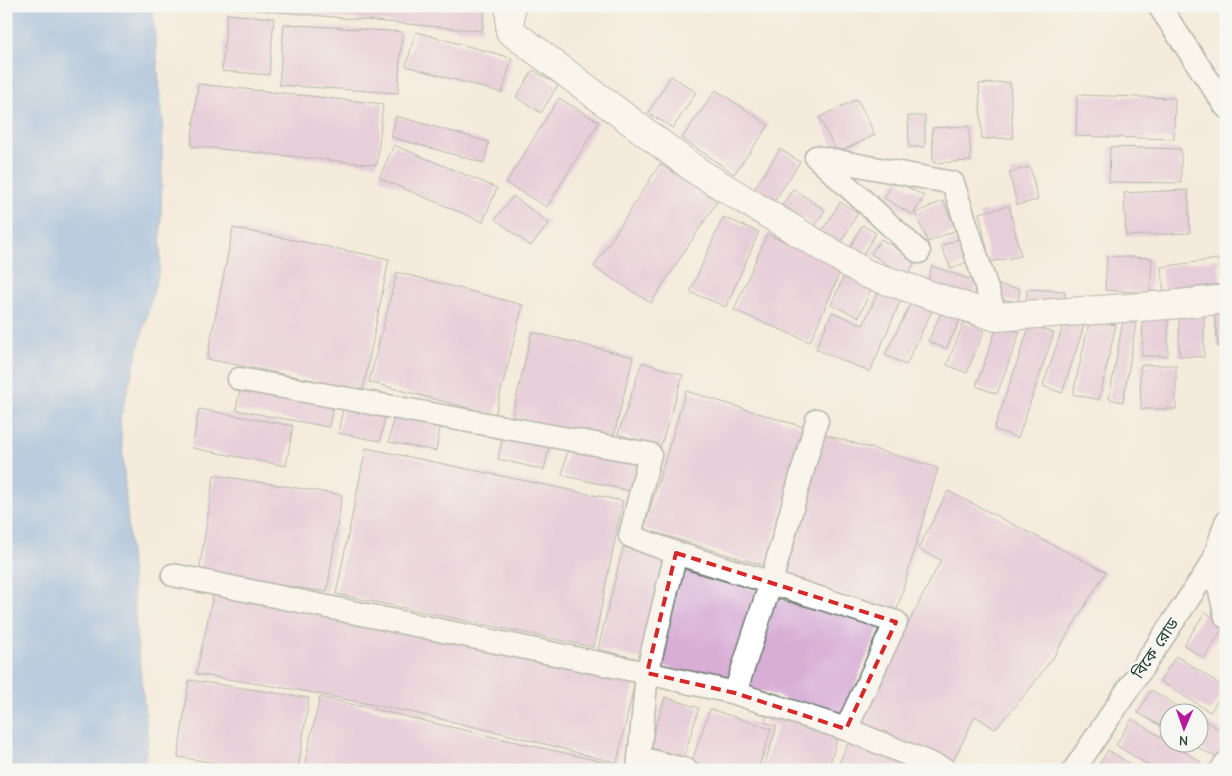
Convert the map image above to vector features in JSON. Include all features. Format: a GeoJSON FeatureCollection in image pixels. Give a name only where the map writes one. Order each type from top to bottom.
{"type":"FeatureCollection","features":[{"type":"Feature","properties":{"kind":"street"},"geometry":{"type":"LineString","coordinates":[[510,6],[510,31],[697,171],[867,274],[996,317],[1160,306],[1226,299]]}},
{"type":"Feature","properties":{"kind":"street"},"geometry":{"type":"LineString","coordinates":[[1159,6],[1226,107]]}},
{"type":"Feature","properties":{"kind":"street"},"geometry":{"type":"LineString","coordinates":[[919,252],[816,157],[953,183],[996,317]]}},
{"type":"Feature","properties":{"kind":"street"},"geometry":{"type":"LineString","coordinates":[[238,378],[650,454],[630,536],[676,553],[896,622],[846,729]]}},
{"type":"Feature","properties":{"kind":"street"},"geometry":{"type":"LineString","coordinates":[[735,693],[771,582],[817,420]]}},
{"type":"Feature","properties":{"kind":"street","name":"বিকে রোড"},"geometry":{"type":"LineString","coordinates":[[1074,770],[1213,562],[1226,522]]}},
{"type":"Feature","properties":{"kind":"street"},"geometry":{"type":"LineString","coordinates":[[676,553],[647,673],[638,764],[686,770]]}},
{"type":"Feature","properties":{"kind":"street"},"geometry":{"type":"LineString","coordinates":[[1213,562],[1226,617]]}},
{"type":"Feature","properties":{"kind":"street"},"geometry":{"type":"LineString","coordinates":[[173,575],[735,693],[846,729],[946,770]]}},
{"type":"Feature","properties":{"kind":"street"},"geometry":{"type":"LineString","coordinates":[[1221,770],[1226,763]]}},
{"type":"Feature","properties":{"kind":"highlighted area"},"geometry":{"type":"Polygon","coordinates":[[[676,553],[896,622],[846,729],[735,693],[647,673],[676,553]]]}},
{"type":"Feature","properties":{"kind":"water"},"geometry":{"type":"Polygon","coordinates":[[[6,6],[152,6],[163,123],[160,267],[120,419],[137,641],[148,739],[143,770],[6,770],[6,6]]]}},
{"type":"Feature","properties":{"kind":"building"},"geometry":{"type":"Polygon","coordinates":[[[237,6],[485,6],[482,31],[237,8],[237,6]]]}},
{"type":"Feature","properties":{"kind":"building"},"geometry":{"type":"Polygon","coordinates":[[[227,14],[274,18],[269,75],[222,71],[227,14]]]}},
{"type":"Feature","properties":{"kind":"building"},"geometry":{"type":"Polygon","coordinates":[[[284,24],[402,32],[398,93],[279,85],[284,24]]]}},
{"type":"Feature","properties":{"kind":"building"},"geometry":{"type":"Polygon","coordinates":[[[416,32],[512,58],[502,93],[406,66],[416,32]]]}},
{"type":"Feature","properties":{"kind":"building"},"geometry":{"type":"Polygon","coordinates":[[[533,70],[558,85],[541,113],[516,97],[533,70]]]}},
{"type":"Feature","properties":{"kind":"building"},"geometry":{"type":"Polygon","coordinates":[[[671,76],[696,92],[673,128],[648,113],[671,76]]]}},
{"type":"Feature","properties":{"kind":"building"},"geometry":{"type":"Polygon","coordinates":[[[1010,82],[1013,138],[982,139],[979,84],[1010,82]]]}},
{"type":"Feature","properties":{"kind":"building"},"geometry":{"type":"Polygon","coordinates":[[[198,84],[383,104],[377,165],[191,146],[198,84]]]}},
{"type":"Feature","properties":{"kind":"building"},"geometry":{"type":"Polygon","coordinates":[[[716,90],[769,125],[734,174],[682,138],[716,90]]]}},
{"type":"Feature","properties":{"kind":"building"},"geometry":{"type":"Polygon","coordinates":[[[1077,95],[1175,98],[1174,139],[1076,136],[1077,95]]]}},
{"type":"Feature","properties":{"kind":"building"},"geometry":{"type":"Polygon","coordinates":[[[559,98],[599,122],[547,207],[506,183],[559,98]]]}},
{"type":"Feature","properties":{"kind":"building"},"geometry":{"type":"Polygon","coordinates":[[[857,99],[875,135],[837,153],[819,117],[857,99]]]}},
{"type":"Feature","properties":{"kind":"building"},"geometry":{"type":"Polygon","coordinates":[[[396,116],[489,142],[484,163],[391,137],[396,116]]]}},
{"type":"Feature","properties":{"kind":"building"},"geometry":{"type":"Polygon","coordinates":[[[908,116],[925,116],[925,147],[909,147],[908,116]]]}},
{"type":"Feature","properties":{"kind":"building"},"geometry":{"type":"Polygon","coordinates":[[[969,126],[971,161],[933,163],[932,128],[969,126]]]}},
{"type":"Feature","properties":{"kind":"building"},"geometry":{"type":"Polygon","coordinates":[[[394,145],[497,188],[483,222],[379,178],[394,145]]]}},
{"type":"Feature","properties":{"kind":"building"},"geometry":{"type":"Polygon","coordinates":[[[1110,147],[1181,149],[1181,183],[1109,182],[1110,147]]]}},
{"type":"Feature","properties":{"kind":"building"},"geometry":{"type":"Polygon","coordinates":[[[780,149],[800,162],[774,202],[754,189],[780,149]]]}},
{"type":"Feature","properties":{"kind":"building"},"geometry":{"type":"Polygon","coordinates":[[[660,164],[718,200],[651,303],[594,267],[660,164]]]}},
{"type":"Feature","properties":{"kind":"building"},"geometry":{"type":"Polygon","coordinates":[[[1030,167],[1038,200],[1017,205],[1009,172],[1030,167]]]}},
{"type":"Feature","properties":{"kind":"building"},"geometry":{"type":"Polygon","coordinates":[[[895,180],[924,196],[913,215],[884,198],[895,180]]]}},
{"type":"Feature","properties":{"kind":"building"},"geometry":{"type":"Polygon","coordinates":[[[793,189],[825,210],[815,226],[782,205],[793,189]]]}},
{"type":"Feature","properties":{"kind":"building"},"geometry":{"type":"Polygon","coordinates":[[[1188,190],[1190,233],[1126,236],[1124,193],[1188,190]]]}},
{"type":"Feature","properties":{"kind":"building"},"geometry":{"type":"Polygon","coordinates":[[[513,196],[549,223],[531,246],[495,219],[513,196]]]}},
{"type":"Feature","properties":{"kind":"building"},"geometry":{"type":"Polygon","coordinates":[[[943,201],[956,230],[928,242],[915,213],[943,201]]]}},
{"type":"Feature","properties":{"kind":"building"},"geometry":{"type":"Polygon","coordinates":[[[840,202],[858,213],[840,244],[821,233],[840,202]]]}},
{"type":"Feature","properties":{"kind":"building"},"geometry":{"type":"Polygon","coordinates":[[[1009,206],[1021,256],[990,262],[979,213],[1009,206]]]}},
{"type":"Feature","properties":{"kind":"building"},"geometry":{"type":"Polygon","coordinates":[[[723,217],[759,232],[726,307],[690,292],[723,217]]]}},
{"type":"Feature","properties":{"kind":"building"},"geometry":{"type":"Polygon","coordinates":[[[862,225],[876,233],[862,256],[849,249],[862,225]]]}},
{"type":"Feature","properties":{"kind":"building"},"geometry":{"type":"Polygon","coordinates":[[[233,228],[389,259],[363,390],[207,359],[233,228]]]}},
{"type":"Feature","properties":{"kind":"building"},"geometry":{"type":"Polygon","coordinates":[[[767,234],[843,266],[810,342],[734,310],[767,234]]]}},
{"type":"Feature","properties":{"kind":"building"},"geometry":{"type":"Polygon","coordinates":[[[961,238],[971,260],[951,269],[941,246],[961,238]]]}},
{"type":"Feature","properties":{"kind":"building"},"geometry":{"type":"Polygon","coordinates":[[[881,239],[916,261],[906,277],[871,254],[881,239]]]}},
{"type":"Feature","properties":{"kind":"building"},"geometry":{"type":"Polygon","coordinates":[[[1107,256],[1152,258],[1150,293],[1105,290],[1107,256]]]}},
{"type":"Feature","properties":{"kind":"building"},"geometry":{"type":"Polygon","coordinates":[[[1218,259],[1221,284],[1164,291],[1161,267],[1218,259]]]}},
{"type":"Feature","properties":{"kind":"building"},"geometry":{"type":"Polygon","coordinates":[[[932,266],[977,282],[971,300],[926,285],[932,266]]]}},
{"type":"Feature","properties":{"kind":"building"},"geometry":{"type":"Polygon","coordinates":[[[397,272],[523,305],[495,415],[369,382],[397,272]]]}},
{"type":"Feature","properties":{"kind":"building"},"geometry":{"type":"Polygon","coordinates":[[[845,274],[872,286],[859,317],[831,305],[845,274]]]}},
{"type":"Feature","properties":{"kind":"building"},"geometry":{"type":"Polygon","coordinates":[[[994,284],[1020,289],[1018,302],[992,298],[994,284]]]}},
{"type":"Feature","properties":{"kind":"building"},"geometry":{"type":"Polygon","coordinates":[[[880,288],[902,297],[870,372],[816,349],[832,312],[863,325],[880,288]]]}},
{"type":"Feature","properties":{"kind":"building"},"geometry":{"type":"Polygon","coordinates":[[[1027,289],[1065,291],[1064,305],[1026,302],[1027,289]]]}},
{"type":"Feature","properties":{"kind":"building"},"geometry":{"type":"Polygon","coordinates":[[[912,301],[932,311],[906,365],[885,355],[912,301]]]}},
{"type":"Feature","properties":{"kind":"building"},"geometry":{"type":"Polygon","coordinates":[[[943,309],[961,318],[946,349],[928,341],[943,309]]]}},
{"type":"Feature","properties":{"kind":"building"},"geometry":{"type":"Polygon","coordinates":[[[1179,311],[1204,311],[1204,357],[1179,356],[1179,311]]]}},
{"type":"Feature","properties":{"kind":"building"},"geometry":{"type":"Polygon","coordinates":[[[1226,311],[1226,346],[1218,347],[1214,312],[1226,311]]]}},
{"type":"Feature","properties":{"kind":"building"},"geometry":{"type":"Polygon","coordinates":[[[1143,316],[1168,316],[1168,356],[1142,356],[1143,316]]]}},
{"type":"Feature","properties":{"kind":"building"},"geometry":{"type":"Polygon","coordinates":[[[1090,319],[1116,325],[1099,400],[1073,394],[1090,319]]]}},
{"type":"Feature","properties":{"kind":"building"},"geometry":{"type":"Polygon","coordinates":[[[1065,320],[1084,326],[1062,393],[1043,386],[1065,320]]]}},
{"type":"Feature","properties":{"kind":"building"},"geometry":{"type":"Polygon","coordinates":[[[1123,321],[1136,324],[1123,402],[1109,399],[1123,321]]]}},
{"type":"Feature","properties":{"kind":"building"},"geometry":{"type":"Polygon","coordinates":[[[964,322],[984,331],[967,373],[947,365],[964,322]]]}},
{"type":"Feature","properties":{"kind":"building"},"geometry":{"type":"Polygon","coordinates":[[[998,324],[1020,332],[997,394],[976,386],[998,324]]]}},
{"type":"Feature","properties":{"kind":"building"},"geometry":{"type":"Polygon","coordinates":[[[1030,325],[1054,333],[1018,438],[994,429],[1030,325]]]}},
{"type":"Feature","properties":{"kind":"building"},"geometry":{"type":"Polygon","coordinates":[[[532,332],[633,357],[613,440],[512,416],[532,332]]]}},
{"type":"Feature","properties":{"kind":"building"},"geometry":{"type":"Polygon","coordinates":[[[642,362],[683,375],[660,448],[618,434],[642,362]]]}},
{"type":"Feature","properties":{"kind":"building"},"geometry":{"type":"Polygon","coordinates":[[[1140,365],[1176,365],[1176,409],[1141,409],[1140,365]]]}},
{"type":"Feature","properties":{"kind":"building"},"geometry":{"type":"Polygon","coordinates":[[[241,385],[334,402],[329,427],[236,410],[241,385]]]}},
{"type":"Feature","properties":{"kind":"building"},"geometry":{"type":"Polygon","coordinates":[[[686,391],[807,428],[765,566],[644,529],[686,391]]]}},
{"type":"Feature","properties":{"kind":"building"},"geometry":{"type":"Polygon","coordinates":[[[344,404],[386,412],[380,441],[338,433],[344,404]]]}},
{"type":"Feature","properties":{"kind":"building"},"geometry":{"type":"Polygon","coordinates":[[[199,409],[293,426],[286,466],[192,448],[199,409]]]}},
{"type":"Feature","properties":{"kind":"building"},"geometry":{"type":"Polygon","coordinates":[[[394,414],[441,423],[436,451],[389,442],[394,414]]]}},
{"type":"Feature","properties":{"kind":"building"},"geometry":{"type":"Polygon","coordinates":[[[504,431],[550,442],[544,470],[498,459],[504,431]]]}},
{"type":"Feature","properties":{"kind":"building"},"geometry":{"type":"Polygon","coordinates":[[[823,434],[938,468],[897,610],[782,577],[823,434]]]}},
{"type":"Feature","properties":{"kind":"building"},"geometry":{"type":"Polygon","coordinates":[[[569,444],[641,460],[634,492],[562,475],[569,444]]]}},
{"type":"Feature","properties":{"kind":"building"},"geometry":{"type":"Polygon","coordinates":[[[366,448],[623,501],[593,647],[336,594],[366,448]]]}},
{"type":"Feature","properties":{"kind":"building"},"geometry":{"type":"Polygon","coordinates":[[[214,475],[342,495],[327,592],[199,573],[214,475]]]}},
{"type":"Feature","properties":{"kind":"building"},"geometry":{"type":"Polygon","coordinates":[[[948,491],[1106,572],[1054,656],[1026,694],[995,729],[975,716],[951,766],[856,725],[941,560],[918,549],[948,491]]]}},
{"type":"Feature","properties":{"kind":"building"},"geometry":{"type":"Polygon","coordinates":[[[623,547],[668,557],[643,660],[598,649],[623,547]]]}},
{"type":"Feature","properties":{"kind":"building"},"geometry":{"type":"Polygon","coordinates":[[[683,569],[758,591],[731,685],[655,664],[683,569]]]}},
{"type":"Feature","properties":{"kind":"building"},"geometry":{"type":"Polygon","coordinates":[[[215,587],[636,676],[617,763],[518,737],[410,712],[303,691],[196,674],[215,587]]]}},
{"type":"Feature","properties":{"kind":"building"},"geometry":{"type":"Polygon","coordinates":[[[776,599],[880,625],[841,718],[747,686],[776,599]]]}},
{"type":"Feature","properties":{"kind":"building"},"geometry":{"type":"Polygon","coordinates":[[[1205,612],[1225,625],[1204,658],[1184,645],[1205,612]]]}},
{"type":"Feature","properties":{"kind":"building"},"geometry":{"type":"Polygon","coordinates":[[[1176,656],[1226,688],[1210,712],[1210,704],[1197,704],[1160,681],[1176,656]]]}},
{"type":"Feature","properties":{"kind":"building"},"geometry":{"type":"Polygon","coordinates":[[[189,680],[309,698],[298,770],[261,770],[178,757],[189,680]]]}},
{"type":"Feature","properties":{"kind":"building"},"geometry":{"type":"Polygon","coordinates":[[[1151,690],[1175,704],[1160,704],[1160,725],[1138,713],[1151,690]]]}},
{"type":"Feature","properties":{"kind":"building"},"geometry":{"type":"Polygon","coordinates":[[[320,697],[621,766],[620,770],[303,770],[320,697]]]}},
{"type":"Feature","properties":{"kind":"building"},"geometry":{"type":"Polygon","coordinates":[[[665,697],[699,708],[684,757],[649,747],[665,697]]]}},
{"type":"Feature","properties":{"kind":"building"},"geometry":{"type":"Polygon","coordinates":[[[710,709],[771,729],[758,770],[718,770],[692,761],[710,709]]]}},
{"type":"Feature","properties":{"kind":"building"},"geometry":{"type":"Polygon","coordinates":[[[768,711],[839,733],[828,770],[763,770],[777,726],[765,722],[768,711]]]}},
{"type":"Feature","properties":{"kind":"building"},"geometry":{"type":"Polygon","coordinates":[[[1132,719],[1160,736],[1160,754],[1188,754],[1201,762],[1196,770],[1156,770],[1116,745],[1132,719]]]}},
{"type":"Feature","properties":{"kind":"building"},"geometry":{"type":"Polygon","coordinates":[[[1210,724],[1226,733],[1226,742],[1217,758],[1210,754],[1210,724]]]}},
{"type":"Feature","properties":{"kind":"building"},"geometry":{"type":"Polygon","coordinates":[[[851,736],[918,770],[836,770],[851,736]]]}},
{"type":"Feature","properties":{"kind":"building"},"geometry":{"type":"Polygon","coordinates":[[[1108,750],[1140,770],[1096,770],[1108,750]]]}}]}
